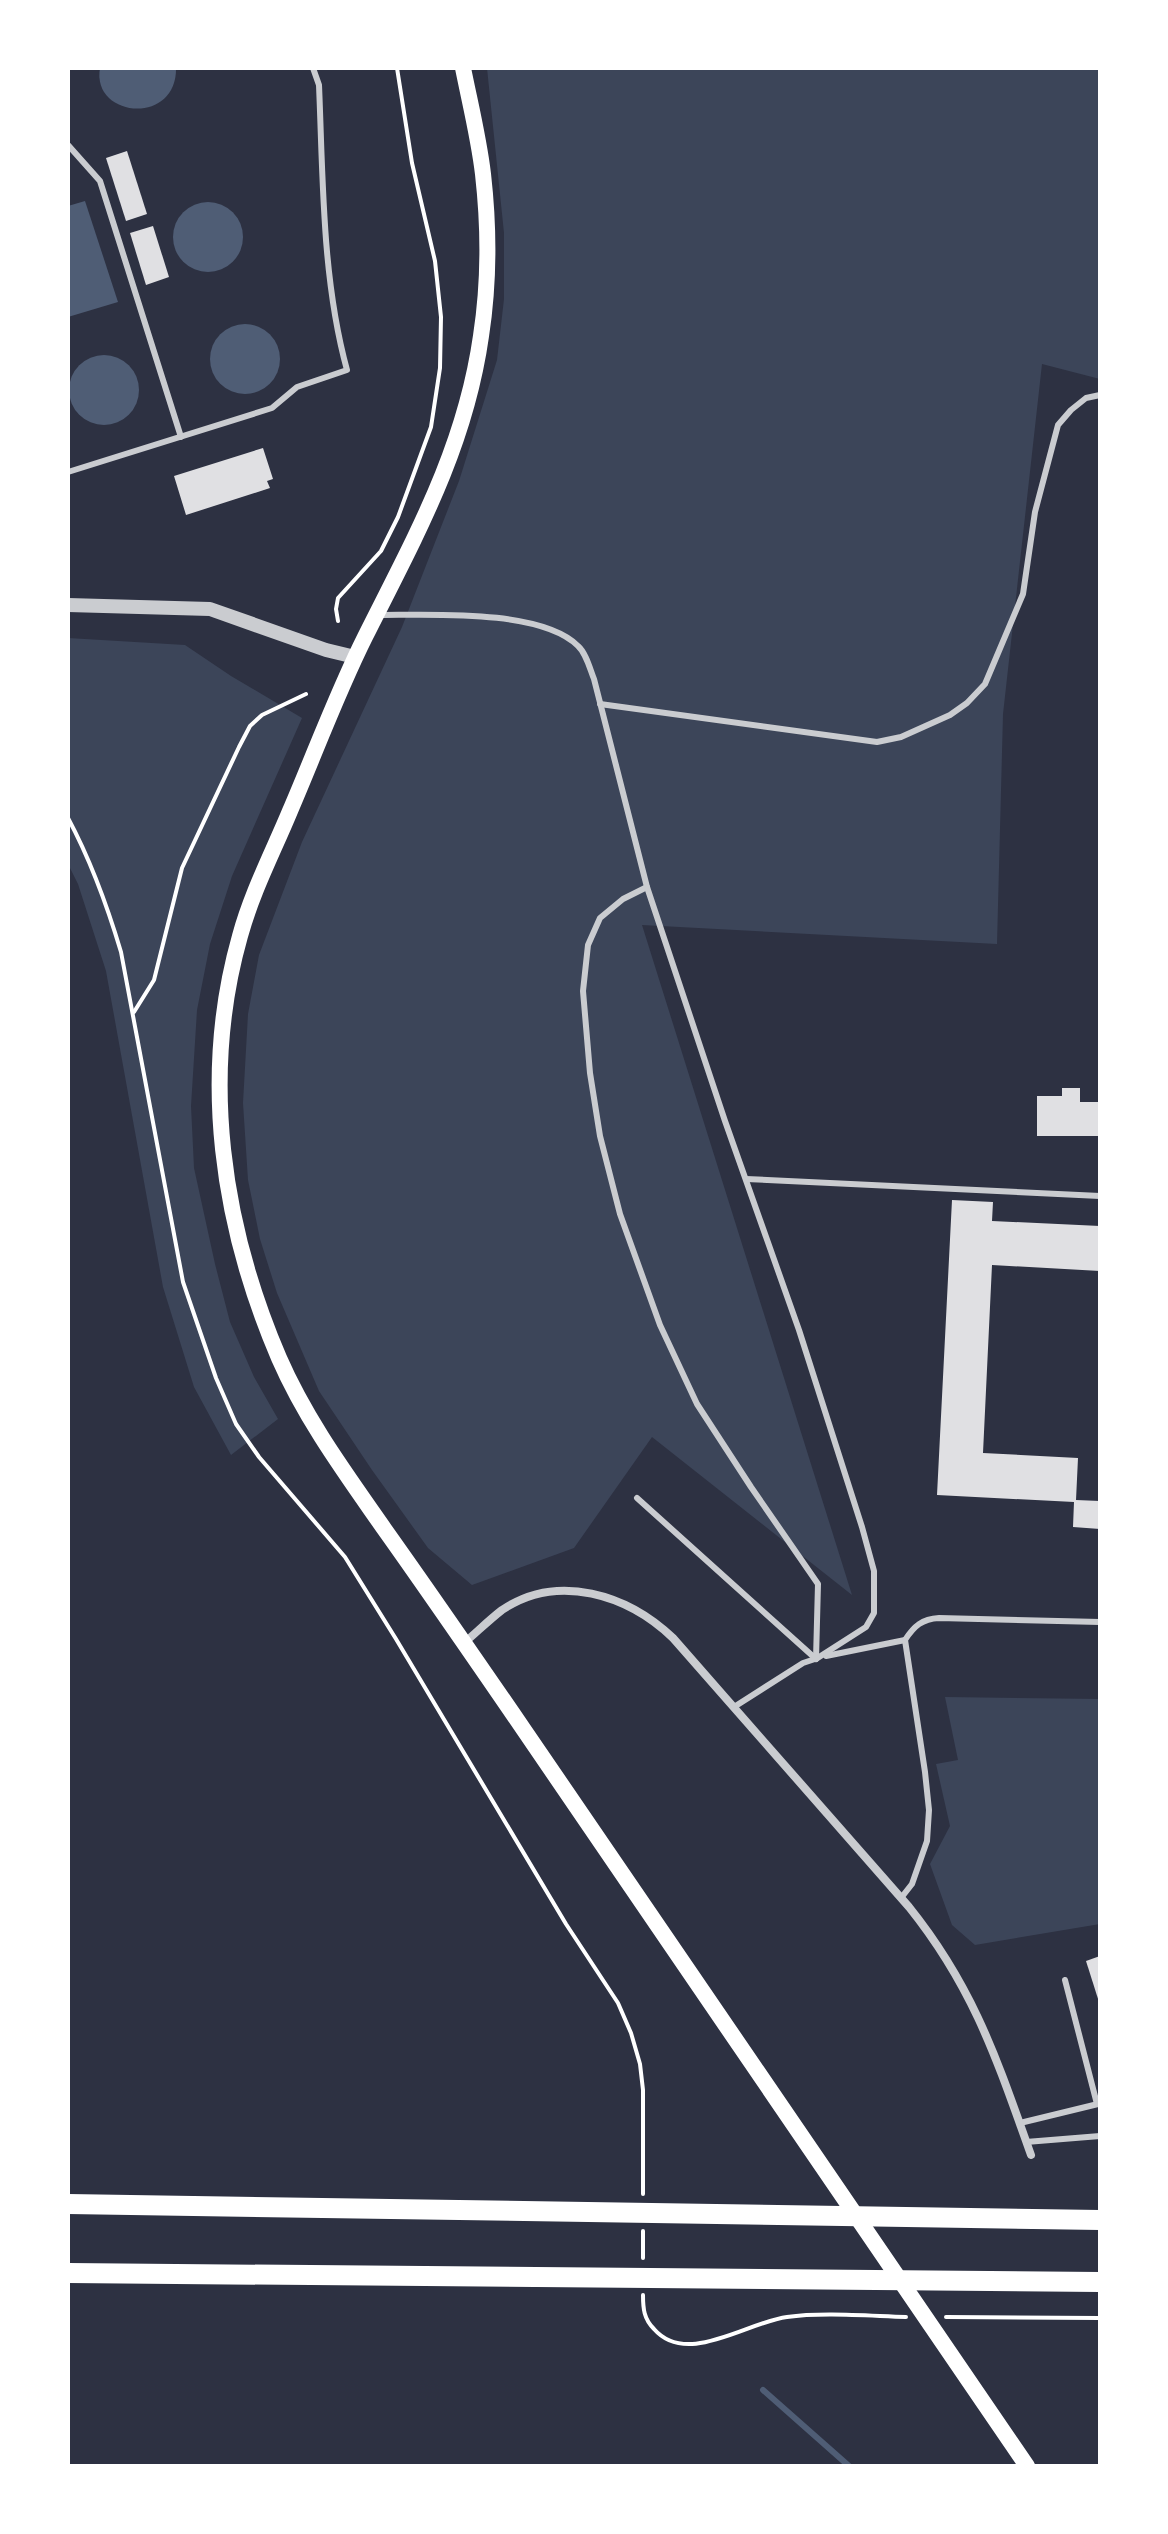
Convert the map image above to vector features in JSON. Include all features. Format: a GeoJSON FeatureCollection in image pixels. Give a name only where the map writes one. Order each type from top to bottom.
{"type":"FeatureCollection","features":[{"type":"Feature","properties":{"kind":"highway"},"geometry":{"type":"LineString","coordinates":[[68,2204],[1100,2220]]}},
{"type":"Feature","properties":{"kind":"highway"},"geometry":{"type":"LineString","coordinates":[[68,2273],[1100,2282]]}},
{"type":"Feature","properties":{"kind":"main road"},"geometry":{"type":"LineString","coordinates":[[463,68],[483,168],[486,210],[486,273],[481,335],[457,440],[436,496],[355,657],[253,893],[239,939],[222,1022],[220,1108],[222,1149],[239,1241],[281,1362],[317,1432],[1027,2466]]}},
{"type":"Feature","properties":{"kind":"street"},"geometry":{"type":"LineString","coordinates":[[68,605],[210,609],[326,650],[355,657]]}},
{"type":"Feature","properties":{"kind":"street"},"geometry":{"type":"LineString","coordinates":[[464,1643],[503,1610],[518,1602],[555,1592],[599,1594],[622,1602],[658,1623],[901,1898],[943,1951],[990,2040],[1031,2155]]}},
{"type":"Feature","properties":{"kind":"lane"},"geometry":{"type":"LineString","coordinates":[[68,472],[272,408],[297,387],[347,370],[341,348],[326,239],[319,85],[313,68]]}},
{"type":"Feature","properties":{"kind":"lane"},"geometry":{"type":"LineString","coordinates":[[68,145],[100,181],[181,437]]}},
{"type":"Feature","properties":{"kind":"lane"},"geometry":{"type":"LineString","coordinates":[[600,704],[877,742],[901,737],[950,715],[985,684],[1023,594],[1035,512],[1058,425],[1086,398],[1100,395]]}},
{"type":"Feature","properties":{"kind":"lane"},"geometry":{"type":"LineString","coordinates":[[376,615],[481,617],[543,627],[563,635],[580,647],[594,679],[647,887],[804,1345],[874,1571],[874,1613],[866,1627],[816,1659],[792,1669],[734,1707]]}},
{"type":"Feature","properties":{"kind":"lane"},"geometry":{"type":"LineString","coordinates":[[647,887],[623,899],[600,918],[588,945],[583,991],[590,1073],[600,1136],[620,1214],[655,1311],[697,1404],[818,1584],[816,1659]]}},
{"type":"Feature","properties":{"kind":"lane"},"geometry":{"type":"LineString","coordinates":[[746,1179],[1100,1196]]}},
{"type":"Feature","properties":{"kind":"lane"},"geometry":{"type":"LineString","coordinates":[[637,1498],[816,1659]]}},
{"type":"Feature","properties":{"kind":"lane"},"geometry":{"type":"LineString","coordinates":[[816,1659],[905,1640],[919,1623],[928,1619],[1100,1622]]}},
{"type":"Feature","properties":{"kind":"lane"},"geometry":{"type":"LineString","coordinates":[[901,1898],[912,1884],[927,1841],[929,1810],[905,1640]]}},
{"type":"Feature","properties":{"kind":"lane"},"geometry":{"type":"LineString","coordinates":[[1020,2123],[1099,2104],[1065,1980]]}},
{"type":"Feature","properties":{"kind":"lane"},"geometry":{"type":"LineString","coordinates":[[1026,2142],[1100,2136]]}},
{"type":"Feature","properties":{"kind":"path"},"geometry":{"type":"LineString","coordinates":[[338,621],[338,598],[381,551],[398,517],[431,427],[440,368],[441,317],[435,261],[412,163],[397,68]]}},
{"type":"Feature","properties":{"kind":"path"},"geometry":{"type":"LineString","coordinates":[[134,1012],[154,980],[182,868],[250,726],[262,715],[306,694]]}},
{"type":"Feature","properties":{"kind":"path"},"geometry":{"type":"LineString","coordinates":[[68,818],[85,849],[106,901],[121,952],[183,1282],[216,1378],[236,1424],[259,1457],[345,1557],[566,1924],[618,2003],[640,2064],[643,2090],[643,2202]]}},
{"type":"Feature","properties":{"kind":"path"},"geometry":{"type":"LineString","coordinates":[[643,2218],[643,2263]]}},
{"type":"Feature","properties":{"kind":"path"},"geometry":{"type":"LineString","coordinates":[[643,2294],[643,2309],[648,2323],[660,2337],[676,2344],[694,2346],[769,2320],[792,2316],[916,2317]]}},
{"type":"Feature","properties":{"kind":"path"},"geometry":{"type":"LineString","coordinates":[[931,2317],[1100,2318]]}},
{"type":"Feature","properties":{"kind":"shaded area"},"geometry":{"type":"Polygon","coordinates":[[[100,68],[176,68],[173,87],[163,100],[150,107],[135,108],[120,105],[108,97],[101,85],[100,68]]]}},
{"type":"Feature","properties":{"kind":"shaded area"},"geometry":{"type":"Polygon","coordinates":[[[487,68],[1100,68],[1100,379],[1042,364],[1003,714],[997,944],[642,925],[852,1595],[652,1437],[574,1548],[472,1585],[428,1548],[319,1391],[277,1293],[260,1239],[248,1180],[243,1103],[248,1014],[259,955],[302,842],[402,627],[459,481],[497,360],[504,299],[504,233],[487,68]]]}},
{"type":"Feature","properties":{"kind":"shaded area"},"geometry":{"type":"Polygon","coordinates":[[[85,201],[118,302],[68,317],[68,206],[85,201]]]}},
{"type":"Feature","properties":{"kind":"shaded area"},"geometry":{"type":"Polygon","coordinates":[[[208,202],[227,208],[237,218],[243,237],[237,256],[227,266],[208,272],[189,266],[179,256],[173,237],[179,218],[189,208],[208,202]]]}},
{"type":"Feature","properties":{"kind":"shaded area"},"geometry":{"type":"Polygon","coordinates":[[[245,324],[264,330],[274,340],[280,359],[274,378],[264,388],[245,394],[226,388],[216,378],[210,359],[216,340],[226,330],[245,324]]]}},
{"type":"Feature","properties":{"kind":"shaded area"},"geometry":{"type":"Polygon","coordinates":[[[104,355],[123,361],[133,371],[139,390],[133,409],[123,419],[104,425],[85,419],[75,409],[69,390],[75,371],[85,361],[104,355]]]}},
{"type":"Feature","properties":{"kind":"shaded area"},"geometry":{"type":"Polygon","coordinates":[[[68,638],[185,645],[302,718],[232,876],[210,944],[197,1010],[191,1106],[194,1168],[230,1322],[254,1377],[278,1419],[231,1455],[194,1387],[163,1287],[106,971],[78,884],[68,864],[68,638]]]}},
{"type":"Feature","properties":{"kind":"shaded area"},"geometry":{"type":"Polygon","coordinates":[[[945,1697],[1100,1699],[1100,1924],[975,1945],[952,1925],[930,1864],[950,1826],[936,1764],[958,1760],[945,1697]]]}},
{"type":"Feature","properties":{"kind":"building"},"geometry":{"type":"Polygon","coordinates":[[[127,151],[147,214],[126,221],[106,158],[127,151]]]}},
{"type":"Feature","properties":{"kind":"building"},"geometry":{"type":"Polygon","coordinates":[[[153,226],[169,277],[146,285],[130,233],[153,226]]]}},
{"type":"Feature","properties":{"kind":"building"},"geometry":{"type":"Polygon","coordinates":[[[263,448],[273,479],[267,481],[270,488],[186,515],[174,476],[263,448]]]}},
{"type":"Feature","properties":{"kind":"building"},"geometry":{"type":"Polygon","coordinates":[[[1062,1088],[1080,1088],[1080,1102],[1100,1102],[1100,1136],[1037,1136],[1037,1096],[1062,1096],[1062,1088]]]}},
{"type":"Feature","properties":{"kind":"building"},"geometry":{"type":"Polygon","coordinates":[[[952,1200],[993,1202],[992,1221],[1100,1226],[1100,1271],[992,1265],[983,1453],[1078,1458],[1076,1500],[1100,1501],[1100,1529],[1073,1527],[1074,1502],[937,1495],[952,1200]]]}},
{"type":"Feature","properties":{"kind":"building"},"geometry":{"type":"Polygon","coordinates":[[[1100,1956],[1100,2002],[1099,2002],[1086,1961],[1100,1956]]]}},
{"type":"Feature","properties":{"kind":"waterway"},"geometry":{"type":"LineString","coordinates":[[763,2390],[849,2466]]}}]}
